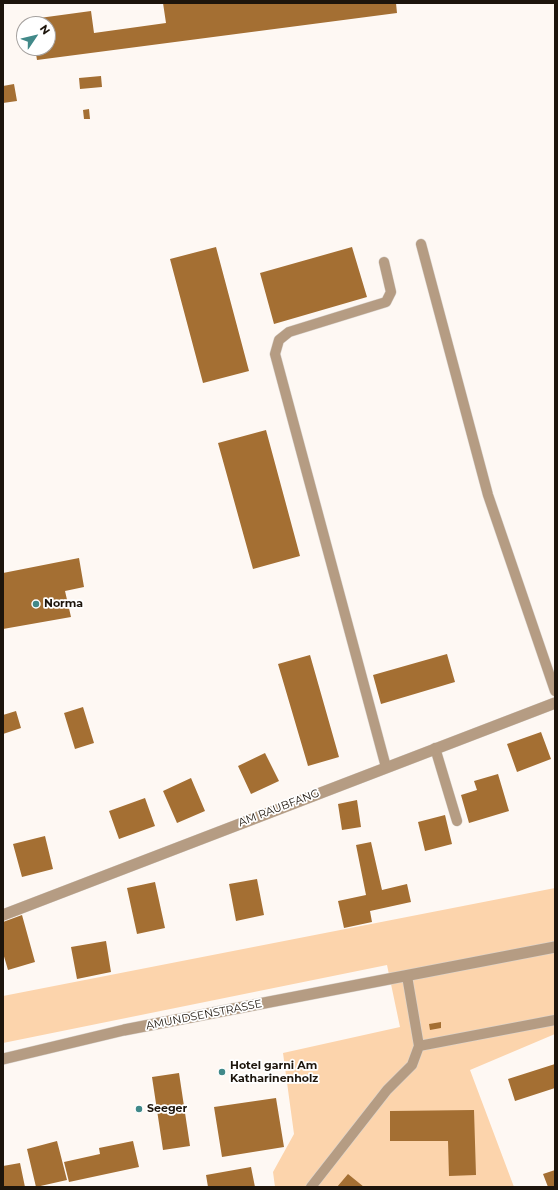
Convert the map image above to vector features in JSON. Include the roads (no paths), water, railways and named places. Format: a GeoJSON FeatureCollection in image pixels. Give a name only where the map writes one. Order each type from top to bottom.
{"type":"FeatureCollection","features":[{"type":"Feature","properties":{"kind":"street","name":"AM RAUBFANG"},"geometry":{"type":"LineString","coordinates":[[3,914],[555,703]]}},
{"type":"Feature","properties":{"kind":"street","name":"AMUNDSENSTRASSE"},"geometry":{"type":"LineString","coordinates":[[3,1059],[124,1030],[555,947]]}},
{"type":"Feature","properties":{"kind":"lane"},"geometry":{"type":"LineString","coordinates":[[421,244],[488,495],[555,691]]}},
{"type":"Feature","properties":{"kind":"lane"},"geometry":{"type":"LineString","coordinates":[[384,262],[391,292],[386,302],[289,332],[278,340],[275,354],[386,767]]}},
{"type":"Feature","properties":{"kind":"lane"},"geometry":{"type":"LineString","coordinates":[[435,748],[457,821]]}},
{"type":"Feature","properties":{"kind":"lane"},"geometry":{"type":"LineString","coordinates":[[311,1187],[387,1090],[412,1065],[419,1046],[407,976]]}},
{"type":"Feature","properties":{"kind":"lane"},"geometry":{"type":"LineString","coordinates":[[419,1046],[555,1020]]}},
{"type":"Feature","properties":{"kind":"place","name":"Norma"},"geometry":{"type":"Point","coordinates":[36,604]}},
{"type":"Feature","properties":{"kind":"place","name":"Hotel garni Am Katharinenholz"},"geometry":{"type":"Point","coordinates":[222,1072]}},
{"type":"Feature","properties":{"kind":"place","name":"Seeger"},"geometry":{"type":"Point","coordinates":[139,1109]}}]}
